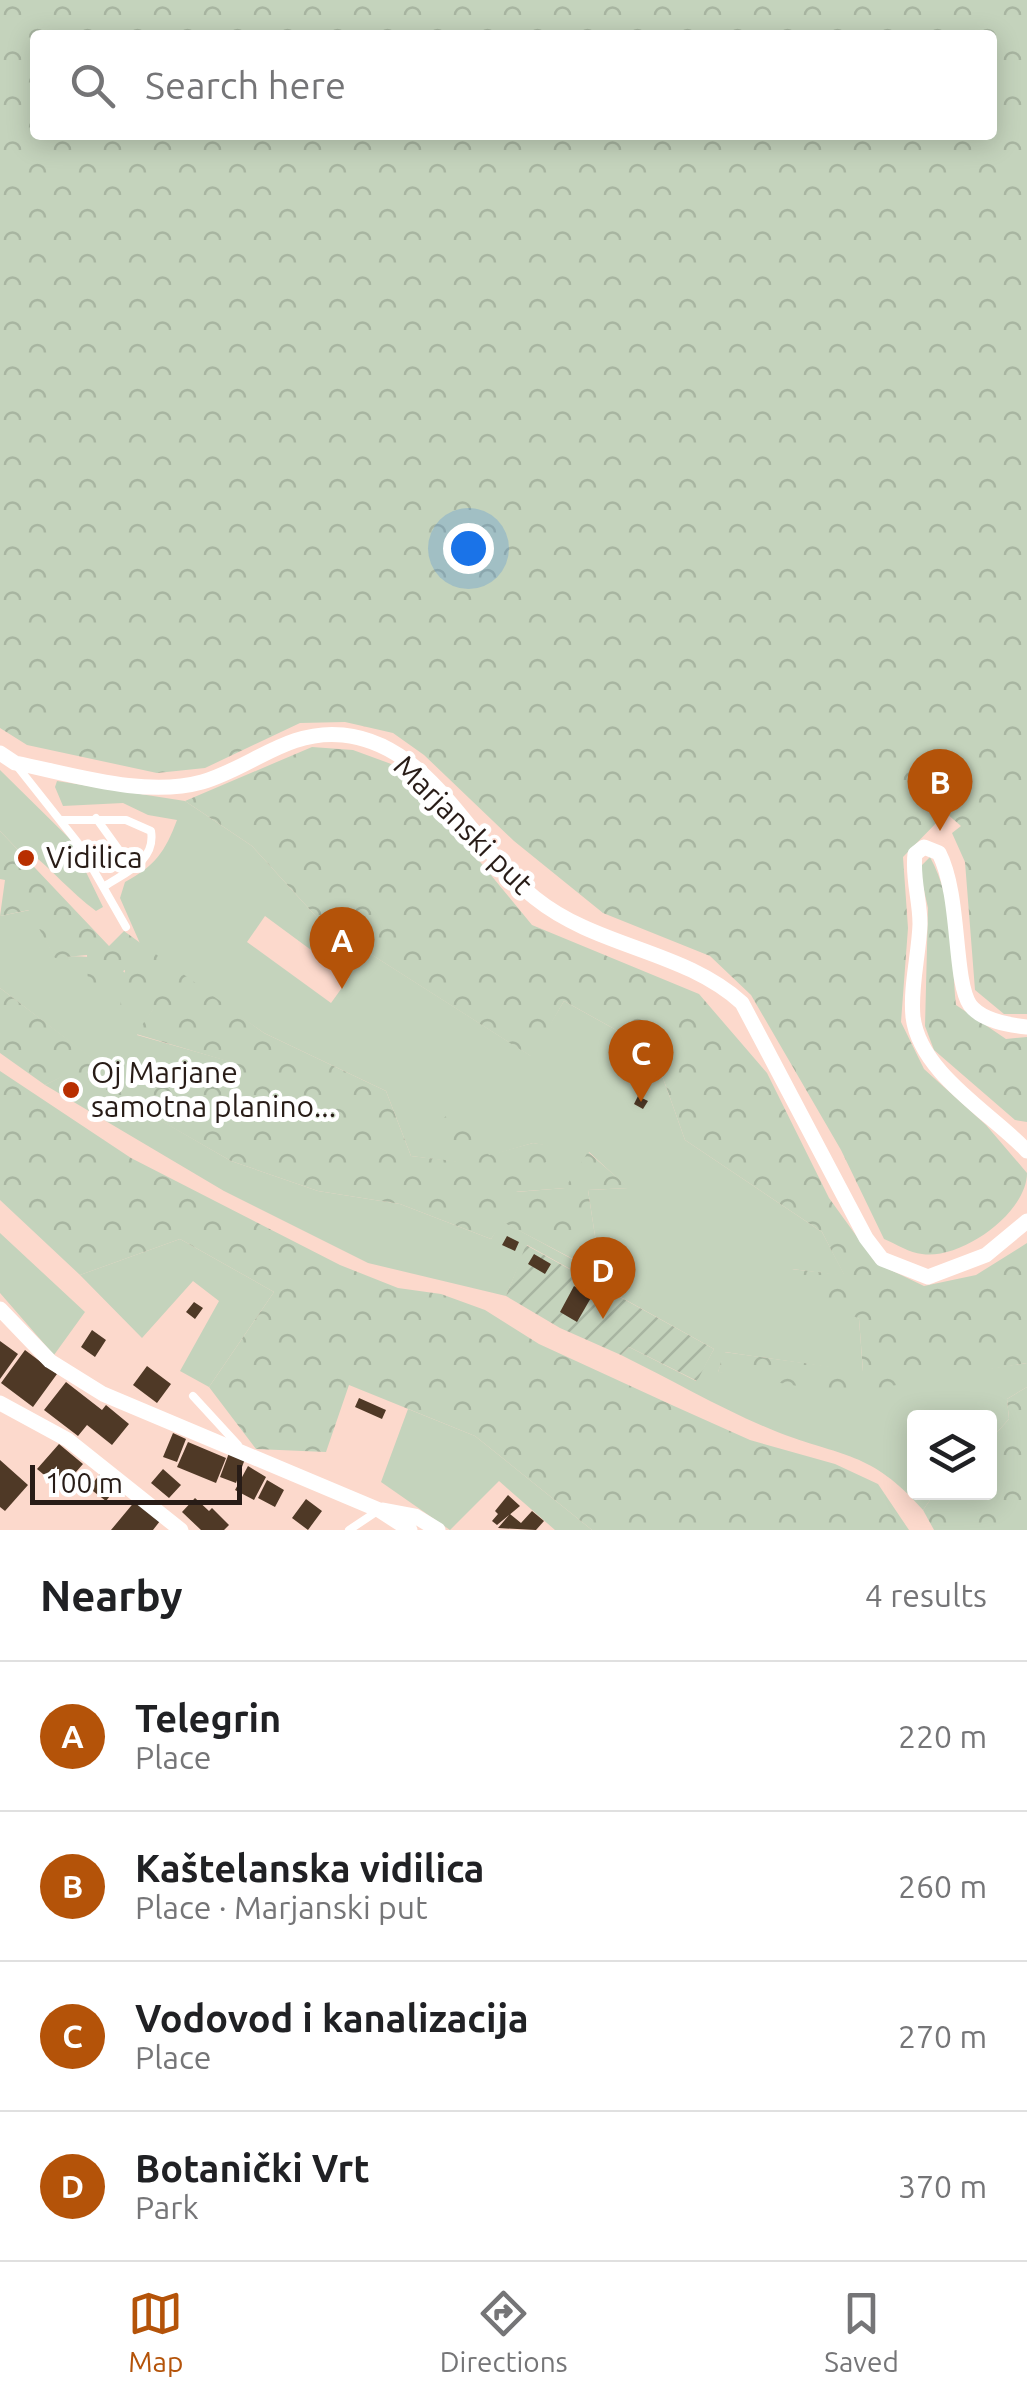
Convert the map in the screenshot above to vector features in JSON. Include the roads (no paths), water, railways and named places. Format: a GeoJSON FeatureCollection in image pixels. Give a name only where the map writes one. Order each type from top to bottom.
{"type":"FeatureCollection","features":[{"type":"Feature","properties":{"kind":"street","name":"Marjanski put"},"geometry":{"type":"LineString","coordinates":[[0,752],[15,763],[124,783],[188,786],[292,740],[322,734],[376,744],[402,757],[428,781],[503,870],[537,900],[592,933],[720,982],[742,1003],[866,1238],[882,1259],[928,1277],[986,1255],[1027,1221]]}},
{"type":"Feature","properties":{"kind":"street"},"geometry":{"type":"LineString","coordinates":[[1027,1027],[998,1023],[972,1008],[963,988],[954,894],[938,853],[924,847],[915,854],[913,870],[920,925],[913,1016],[919,1038],[932,1060],[1027,1151]]}},
{"type":"Feature","properties":{"kind":"street"},"geometry":{"type":"LineString","coordinates":[[0,1308],[50,1361],[103,1394],[170,1426],[244,1452],[325,1491],[379,1510],[410,1530]]}},
{"type":"Feature","properties":{"kind":"street"},"geometry":{"type":"LineString","coordinates":[[0,1403],[80,1449],[181,1530]]}},
{"type":"Feature","properties":{"kind":"street"},"geometry":{"type":"LineString","coordinates":[[379,1510],[393,1509],[415,1516],[438,1530]]}},
{"type":"Feature","properties":{"kind":"lane","name":"Marjanski put"},"geometry":{"type":"LineString","coordinates":[[15,763],[105,886],[126,927]]}},
{"type":"Feature","properties":{"kind":"lane"},"geometry":{"type":"LineString","coordinates":[[96,818],[132,868]]}},
{"type":"Feature","properties":{"kind":"lane"},"geometry":{"type":"LineString","coordinates":[[60,820],[126,820],[152,831],[152,846],[132,868],[105,886]]}},
{"type":"Feature","properties":{"kind":"lane"},"geometry":{"type":"LineString","coordinates":[[193,1396],[244,1452]]}},
{"type":"Feature","properties":{"kind":"lane"},"geometry":{"type":"LineString","coordinates":[[349,1530],[379,1510]]}},
{"type":"Feature","properties":{"kind":"place","name":"Kaštelanska vidilica"},"geometry":{"type":"Point","coordinates":[940,831]}},
{"type":"Feature","properties":{"kind":"place","name":"Vidilica"},"geometry":{"type":"Point","coordinates":[26,858]}},
{"type":"Feature","properties":{"kind":"place","name":"Telegrin"},"geometry":{"type":"Point","coordinates":[342,989]}},
{"type":"Feature","properties":{"kind":"place","name":"Oj Marjane samotna planino..."},"geometry":{"type":"Point","coordinates":[71,1090]}},
{"type":"Feature","properties":{"kind":"place","name":"Vodovod i kanalizacija"},"geometry":{"type":"Point","coordinates":[641,1102]}},
{"type":"Feature","properties":{"kind":"place","name":"Botanički Vrt"},"geometry":{"type":"Point","coordinates":[603,1319]}}]}
